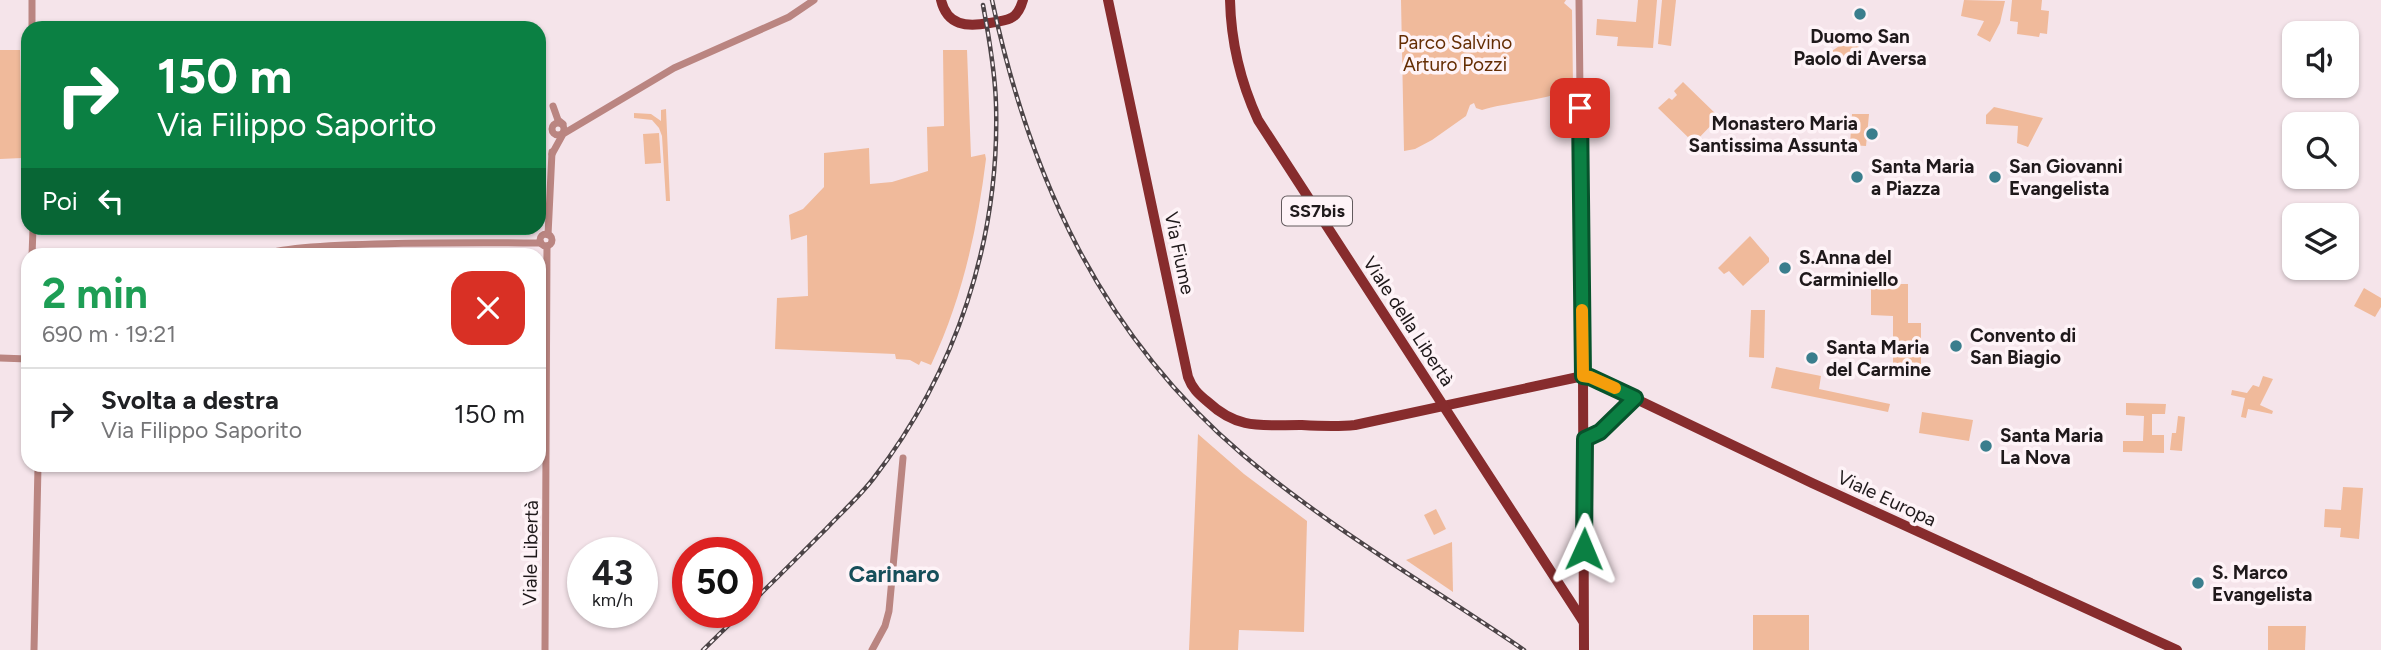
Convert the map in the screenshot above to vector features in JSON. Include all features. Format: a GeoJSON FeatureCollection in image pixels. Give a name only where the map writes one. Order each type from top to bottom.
{"type":"FeatureCollection","features":[{"type":"Feature","properties":{"kind":"main road"},"geometry":{"type":"LineString","coordinates":[[941,0],[947,16],[953,21],[962,25],[980,25],[1012,18],[1023,0]]}},
{"type":"Feature","properties":{"kind":"main road","name":"Via Fiume"},"geometry":{"type":"LineString","coordinates":[[1108,0],[1192,388],[1216,409],[1237,422],[1252,425],[1334,428],[1445,406]]}},
{"type":"Feature","properties":{"kind":"main road","name":"Viale della Libertà"},"geometry":{"type":"LineString","coordinates":[[1230,0],[1237,58],[1258,120],[1583,621]]}},
{"type":"Feature","properties":{"kind":"main road"},"geometry":{"type":"LineString","coordinates":[[1445,406],[1583,376],[1584,650]]}},
{"type":"Feature","properties":{"kind":"main road","name":"Viale Europa"},"geometry":{"type":"LineString","coordinates":[[1583,376],[2177,650]]}},
{"type":"Feature","properties":{"kind":"main road"},"geometry":{"type":"LineString","coordinates":[[1585,439],[1600,432],[1635,398]]}},
{"type":"Feature","properties":{"kind":"main road"},"geometry":{"type":"LineString","coordinates":[[1562,589],[1576,589],[1584,581]]}},
{"type":"Feature","properties":{"kind":"street"},"geometry":{"type":"LineString","coordinates":[[32,0],[32,21]]}},
{"type":"Feature","properties":{"kind":"street"},"geometry":{"type":"LineString","coordinates":[[302,248],[544,244],[541,236],[548,235],[552,141],[674,68],[789,17],[814,0]]}},
{"type":"Feature","properties":{"kind":"street"},"geometry":{"type":"LineString","coordinates":[[1579,0],[1583,376]]}},
{"type":"Feature","properties":{"kind":"street"},"geometry":{"type":"LineString","coordinates":[[553,106],[561,124]]}},
{"type":"Feature","properties":{"kind":"street"},"geometry":{"type":"LineString","coordinates":[[560,135],[553,132],[553,126],[578,124]]}},
{"type":"Feature","properties":{"kind":"street","name":"Viale Libertà"},"geometry":{"type":"LineString","coordinates":[[544,244],[544,248]]}},
{"type":"Feature","properties":{"kind":"street"},"geometry":{"type":"LineString","coordinates":[[0,358],[21,359]]}},
{"type":"Feature","properties":{"kind":"street"},"geometry":{"type":"LineString","coordinates":[[872,650],[889,611],[903,458]]}},
{"type":"Feature","properties":{"kind":"street"},"geometry":{"type":"LineString","coordinates":[[34,650],[38,472]]}},
{"type":"Feature","properties":{"kind":"street","name":"Viale Libertà"},"geometry":{"type":"LineString","coordinates":[[545,472],[545,650]]}},
{"type":"Feature","properties":{"kind":"green space","name":"Parco Salvino Arturo Pozzi"},"geometry":{"type":"Polygon","coordinates":[[[1401,0],[1566,0],[1564,3],[1572,10],[1573,86],[1555,95],[1482,110],[1476,108],[1474,103],[1470,105],[1466,116],[1432,140],[1415,149],[1404,151],[1401,0]]]}},
{"type":"Feature","properties":{"kind":"green space"},"geometry":{"type":"Polygon","coordinates":[[[1638,0],[1657,0],[1653,48],[1617,46],[1618,37],[1596,35],[1597,19],[1636,22],[1638,0]]]}},
{"type":"Feature","properties":{"kind":"green space"},"geometry":{"type":"Polygon","coordinates":[[[1662,0],[1676,0],[1671,46],[1658,44],[1662,0]]]}},
{"type":"Feature","properties":{"kind":"green space"},"geometry":{"type":"Polygon","coordinates":[[[1964,0],[2005,1],[2000,23],[1990,42],[1977,35],[1984,21],[1961,16],[1964,0]]]}},
{"type":"Feature","properties":{"kind":"green space"},"geometry":{"type":"Polygon","coordinates":[[[2012,0],[2042,0],[2041,10],[2049,11],[2047,34],[2040,33],[2039,37],[2017,34],[2018,22],[2010,21],[2012,0]]]}},
{"type":"Feature","properties":{"kind":"green space"},"geometry":{"type":"Polygon","coordinates":[[[1852,37],[1861,50],[1841,64],[1832,51],[1852,37]]]}},
{"type":"Feature","properties":{"kind":"green space"},"geometry":{"type":"Polygon","coordinates":[[[0,50],[20,50],[21,158],[0,159],[0,50]]]}},
{"type":"Feature","properties":{"kind":"green space"},"geometry":{"type":"Polygon","coordinates":[[[943,50],[967,50],[971,157],[985,154],[986,159],[967,264],[960,290],[931,365],[921,361],[919,365],[910,360],[896,359],[895,354],[775,349],[777,298],[808,296],[807,235],[791,240],[789,215],[803,209],[824,187],[824,153],[869,148],[870,184],[892,182],[928,171],[927,127],[944,126],[943,50]]]}},
{"type":"Feature","properties":{"kind":"green space"},"geometry":{"type":"Polygon","coordinates":[[[1683,82],[1719,117],[1694,143],[1658,108],[1677,95],[1674,91],[1683,82]]]}},
{"type":"Feature","properties":{"kind":"green space"},"geometry":{"type":"Polygon","coordinates":[[[1994,107],[2043,118],[2028,147],[2017,143],[2018,126],[1986,124],[1986,115],[1994,107]]]}},
{"type":"Feature","properties":{"kind":"green space"},"geometry":{"type":"Polygon","coordinates":[[[666,109],[670,201],[666,201],[662,136],[659,128],[652,120],[634,118],[634,113],[651,114],[661,121],[661,110],[666,109]]]}},
{"type":"Feature","properties":{"kind":"green space"},"geometry":{"type":"Polygon","coordinates":[[[1852,114],[1869,114],[1866,146],[1850,145],[1852,114]]]}},
{"type":"Feature","properties":{"kind":"green space"},"geometry":{"type":"Polygon","coordinates":[[[659,133],[661,163],[645,164],[643,134],[659,133]]]}},
{"type":"Feature","properties":{"kind":"green space"},"geometry":{"type":"Polygon","coordinates":[[[1750,236],[1769,258],[1769,262],[1743,286],[1729,271],[1724,274],[1718,268],[1750,236]]]}},
{"type":"Feature","properties":{"kind":"green space"},"geometry":{"type":"Polygon","coordinates":[[[1871,284],[1908,284],[1908,323],[1921,323],[1921,373],[1893,373],[1893,316],[1871,315],[1871,284]]]}},
{"type":"Feature","properties":{"kind":"green space"},"geometry":{"type":"Polygon","coordinates":[[[2364,288],[2381,298],[2381,307],[2375,317],[2354,306],[2364,288]]]}},
{"type":"Feature","properties":{"kind":"green space"},"geometry":{"type":"Polygon","coordinates":[[[1751,310],[1765,310],[1764,358],[1749,357],[1751,310]]]}},
{"type":"Feature","properties":{"kind":"green space"},"geometry":{"type":"Polygon","coordinates":[[[1776,367],[1821,376],[1819,389],[1890,404],[1888,412],[1771,388],[1776,367]]]}},
{"type":"Feature","properties":{"kind":"green space"},"geometry":{"type":"Polygon","coordinates":[[[2263,376],[2273,379],[2260,405],[2273,411],[2272,414],[2248,409],[2246,418],[2241,417],[2245,398],[2231,395],[2232,390],[2247,393],[2253,385],[2259,387],[2263,376]]]}},
{"type":"Feature","properties":{"kind":"green space"},"geometry":{"type":"Polygon","coordinates":[[[2126,403],[2166,404],[2165,414],[2152,414],[2152,435],[2164,435],[2164,453],[2123,452],[2123,441],[2143,441],[2144,416],[2126,415],[2126,403]]]}},
{"type":"Feature","properties":{"kind":"green space"},"geometry":{"type":"Polygon","coordinates":[[[1922,412],[1973,420],[1969,441],[1919,433],[1922,412]]]}},
{"type":"Feature","properties":{"kind":"green space"},"geometry":{"type":"Polygon","coordinates":[[[2178,416],[2185,417],[2182,451],[2170,450],[2178,416]]]}},
{"type":"Feature","properties":{"kind":"green space"},"geometry":{"type":"Polygon","coordinates":[[[1198,434],[1244,474],[1307,521],[1304,632],[1239,630],[1238,650],[1189,650],[1198,434]]]}},
{"type":"Feature","properties":{"kind":"green space"},"geometry":{"type":"Polygon","coordinates":[[[2343,487],[2363,488],[2359,539],[2340,537],[2341,528],[2324,527],[2325,509],[2341,510],[2343,487]]]}},
{"type":"Feature","properties":{"kind":"green space"},"geometry":{"type":"Polygon","coordinates":[[[1436,509],[1446,529],[1434,535],[1424,515],[1436,509]]]}},
{"type":"Feature","properties":{"kind":"green space"},"geometry":{"type":"Polygon","coordinates":[[[1452,542],[1453,592],[1406,560],[1452,542]]]}},
{"type":"Feature","properties":{"kind":"green space"},"geometry":{"type":"Polygon","coordinates":[[[1753,615],[1809,615],[1809,650],[1753,650],[1753,615]]]}},
{"type":"Feature","properties":{"kind":"green space"},"geometry":{"type":"Polygon","coordinates":[[[2268,626],[2306,626],[2305,650],[2268,650],[2268,626]]]}},
{"type":"Feature","properties":{"kind":"railway"},"geometry":{"type":"LineString","coordinates":[[992,0],[1027,129],[1051,190],[1078,249],[1111,305],[1149,357],[1192,407],[1275,481],[1344,531],[1524,650]]}},
{"type":"Feature","properties":{"kind":"railway"},"geometry":{"type":"LineString","coordinates":[[763,591],[873,479],[902,438],[928,394],[967,302],[981,254],[995,155],[996,104],[983,5]]}},
{"type":"Feature","properties":{"kind":"railway"},"geometry":{"type":"LineString","coordinates":[[703,650],[726,628]]}},
{"type":"Feature","properties":{"kind":"slow traffic"},"geometry":{"type":"LineString","coordinates":[[1582,310],[1583,376],[1615,388]]}},
{"type":"Feature","properties":{"kind":"place","name":"Duomo San Paolo di Aversa"},"geometry":{"type":"Point","coordinates":[1860,14]}},
{"type":"Feature","properties":{"kind":"place","name":"Monastero Maria Santissima Assunta"},"geometry":{"type":"Point","coordinates":[1872,134]}},
{"type":"Feature","properties":{"kind":"place","name":"Santa Maria a Piazza"},"geometry":{"type":"Point","coordinates":[1857,177]}},
{"type":"Feature","properties":{"kind":"place","name":"San Giovanni Evangelista"},"geometry":{"type":"Point","coordinates":[1995,177]}},
{"type":"Feature","properties":{"kind":"place","name":"S.Anna del Carminiello"},"geometry":{"type":"Point","coordinates":[1785,268]}},
{"type":"Feature","properties":{"kind":"place","name":"Convento di San Biagio"},"geometry":{"type":"Point","coordinates":[1956,346]}},
{"type":"Feature","properties":{"kind":"place","name":"Santa Maria del Carmine"},"geometry":{"type":"Point","coordinates":[1812,358]}},
{"type":"Feature","properties":{"kind":"place","name":"Santa Maria La Nova"},"geometry":{"type":"Point","coordinates":[1986,446]}},
{"type":"Feature","properties":{"kind":"place","name":"S. Marco Evangelista"},"geometry":{"type":"Point","coordinates":[2198,583]}},
{"type":"Feature","properties":{"kind":"district","name":"Carinaro"},"geometry":{"type":"Point","coordinates":[894,574]}},
{"type":"Feature","properties":{"kind":"route"},"geometry":{"type":"LineString","coordinates":[[1580,108],[1583,376],[1635,398],[1600,432],[1585,439],[1584,549]]}}]}
